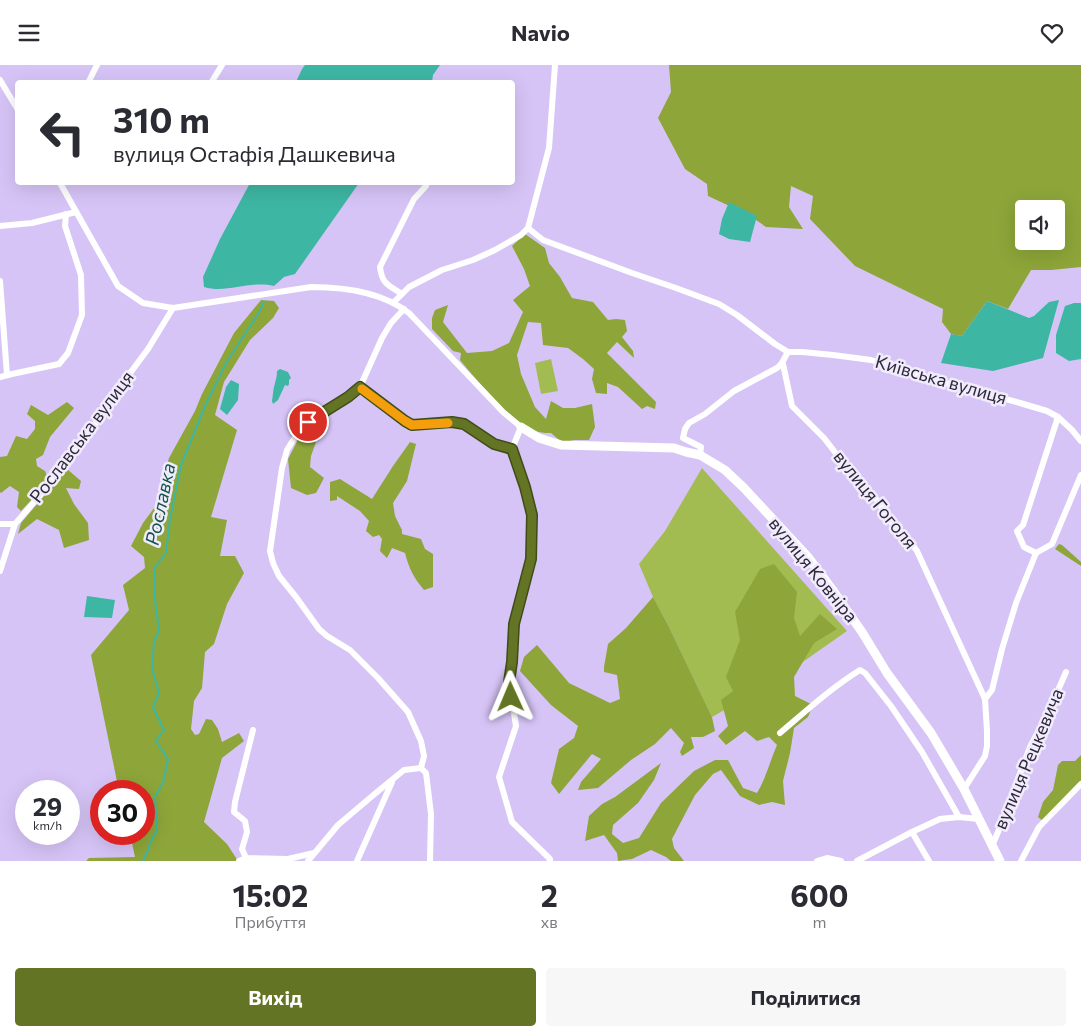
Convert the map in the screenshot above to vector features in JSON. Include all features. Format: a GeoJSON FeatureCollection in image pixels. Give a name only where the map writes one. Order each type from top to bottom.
{"type":"FeatureCollection","features":[{"type":"Feature","properties":{"kind":"street"},"geometry":{"type":"LineString","coordinates":[[90,80],[97,65]]}},
{"type":"Feature","properties":{"kind":"street"},"geometry":{"type":"LineString","coordinates":[[214,80],[222,65]]}},
{"type":"Feature","properties":{"kind":"street"},"geometry":{"type":"LineString","coordinates":[[394,302],[409,287],[442,270],[473,260],[495,250],[521,235],[528,228],[549,148],[555,65]]}},
{"type":"Feature","properties":{"kind":"street"},"geometry":{"type":"LineString","coordinates":[[1,83],[15,105]]}},
{"type":"Feature","properties":{"kind":"street"},"geometry":{"type":"LineString","coordinates":[[61,185],[118,286],[143,303],[173,308],[311,287],[366,293],[380,297],[394,302],[409,313],[503,412],[521,427],[512,449],[532,515],[531,559],[514,624],[509,682],[516,726],[499,777],[512,822],[550,861]]}},
{"type":"Feature","properties":{"kind":"street"},"geometry":{"type":"LineString","coordinates":[[402,294],[389,286],[381,278],[380,267],[414,199],[426,185]]}},
{"type":"Feature","properties":{"kind":"street"},"geometry":{"type":"LineString","coordinates":[[0,226],[32,223],[76,212]]}},
{"type":"Feature","properties":{"kind":"street"},"geometry":{"type":"LineString","coordinates":[[0,377],[58,364],[68,353],[82,315],[82,295],[81,275],[65,226],[66,214]]}},
{"type":"Feature","properties":{"kind":"street"},"geometry":{"type":"LineString","coordinates":[[528,228],[543,240],[719,304],[738,315],[788,352],[783,364],[763,377],[734,391],[705,414],[689,423],[683,438],[702,447],[700,455]]}},
{"type":"Feature","properties":{"kind":"street"},"geometry":{"type":"LineString","coordinates":[[0,281],[7,375]]}},
{"type":"Feature","properties":{"kind":"street","name":"Рославська вулиця"},"geometry":{"type":"LineString","coordinates":[[0,571],[15,524],[56,478],[148,349],[173,308]]}},
{"type":"Feature","properties":{"kind":"street"},"geometry":{"type":"LineString","coordinates":[[404,309],[391,323],[382,338],[360,387],[348,397],[308,422],[297,434],[287,450],[282,468],[270,551],[279,576],[319,629],[350,650],[408,712],[421,741],[424,756],[421,768]]}},
{"type":"Feature","properties":{"kind":"street","name":"Київська вулиця"},"geometry":{"type":"LineString","coordinates":[[788,352],[870,360],[1047,411],[1058,417],[1072,429],[1081,441]]}},
{"type":"Feature","properties":{"kind":"street","name":"вулиця Гоголя"},"geometry":{"type":"LineString","coordinates":[[783,364],[792,406],[824,438],[859,483],[873,494],[890,521],[906,536],[917,551],[985,699],[987,731],[985,756],[964,789]]}},
{"type":"Feature","properties":{"kind":"street"},"geometry":{"type":"LineString","coordinates":[[360,387],[412,425],[452,422],[464,424],[494,444],[512,449]]}},
{"type":"Feature","properties":{"kind":"street"},"geometry":{"type":"LineString","coordinates":[[1058,417],[1023,525],[1017,531],[1024,547],[1036,553],[1052,544],[1081,475]]}},
{"type":"Feature","properties":{"kind":"street","name":"вулиця Ковніра"},"geometry":{"type":"LineString","coordinates":[[521,427],[540,438],[561,445],[674,448],[700,455],[725,470],[808,557],[834,592],[862,632],[887,673],[931,733],[964,789],[1000,861]]}},
{"type":"Feature","properties":{"kind":"street"},"geometry":{"type":"LineString","coordinates":[[0,524],[15,524]]}},
{"type":"Feature","properties":{"kind":"street","name":"вулиця Гоголя"},"geometry":{"type":"LineString","coordinates":[[985,699],[992,691],[1016,603],[1036,553]]}},
{"type":"Feature","properties":{"kind":"street"},"geometry":{"type":"LineString","coordinates":[[780,733],[844,680],[860,671],[865,673],[891,706],[922,752],[960,817]]}},
{"type":"Feature","properties":{"kind":"street","name":"вулиця Рецкевича"},"geometry":{"type":"LineString","coordinates":[[992,845],[1030,747],[1048,713],[1066,672]]}},
{"type":"Feature","properties":{"kind":"street"},"geometry":{"type":"LineString","coordinates":[[246,858],[242,849],[247,832],[245,821],[234,812],[253,730]]}},
{"type":"Feature","properties":{"kind":"street"},"geometry":{"type":"LineString","coordinates":[[308,861],[338,825],[393,779],[404,770],[421,768]]}},
{"type":"Feature","properties":{"kind":"street"},"geometry":{"type":"LineString","coordinates":[[421,768],[426,773],[431,814],[430,861]]}},
{"type":"Feature","properties":{"kind":"street"},"geometry":{"type":"LineString","coordinates":[[357,861],[393,779]]}},
{"type":"Feature","properties":{"kind":"street"},"geometry":{"type":"LineString","coordinates":[[1021,861],[1039,827],[1081,784]]}},
{"type":"Feature","properties":{"kind":"street"},"geometry":{"type":"LineString","coordinates":[[857,861],[940,819],[960,817],[979,819]]}},
{"type":"Feature","properties":{"kind":"street"},"geometry":{"type":"LineString","coordinates":[[912,832],[929,861]]}},
{"type":"Feature","properties":{"kind":"street"},"geometry":{"type":"LineString","coordinates":[[239,861],[246,858],[288,859],[314,853]]}},
{"type":"Feature","properties":{"kind":"street"},"geometry":{"type":"LineString","coordinates":[[817,861],[827,859],[842,861]]}},
{"type":"Feature","properties":{"kind":"shaded area"},"geometry":{"type":"Polygon","coordinates":[[[305,65],[440,65],[433,75],[432,80],[297,80],[305,65]]]}},
{"type":"Feature","properties":{"kind":"shaded area"},"geometry":{"type":"Polygon","coordinates":[[[669,65],[1081,65],[1081,267],[1031,270],[1008,309],[987,301],[962,336],[951,334],[942,322],[943,309],[855,266],[810,219],[813,196],[791,186],[789,207],[803,229],[766,227],[749,215],[708,196],[707,184],[685,169],[658,118],[671,92],[669,65]]]}},
{"type":"Feature","properties":{"kind":"shaded area"},"geometry":{"type":"Polygon","coordinates":[[[249,185],[358,185],[295,274],[284,277],[274,286],[256,285],[221,289],[204,287],[203,277],[220,239],[249,185]]]}},
{"type":"Feature","properties":{"kind":"shaded area"},"geometry":{"type":"Polygon","coordinates":[[[729,202],[757,216],[750,242],[729,239],[719,234],[722,219],[729,202]]]}},
{"type":"Feature","properties":{"kind":"shaded area"},"geometry":{"type":"Polygon","coordinates":[[[525,234],[545,248],[549,263],[560,277],[572,298],[593,302],[608,320],[625,320],[627,331],[622,337],[633,351],[634,358],[617,342],[607,353],[656,402],[655,409],[647,406],[642,409],[618,387],[607,383],[607,394],[596,393],[592,379],[594,369],[568,348],[543,345],[541,323],[528,322],[517,355],[521,374],[535,407],[546,419],[551,401],[563,408],[575,408],[592,404],[595,427],[589,440],[564,442],[551,433],[529,429],[508,413],[460,360],[461,353],[453,351],[432,329],[432,318],[435,310],[448,305],[443,322],[467,353],[492,351],[509,343],[523,312],[513,300],[530,286],[524,269],[512,246],[525,234]]]}},
{"type":"Feature","properties":{"kind":"shaded area"},"geometry":{"type":"Polygon","coordinates":[[[261,300],[274,301],[279,308],[273,318],[250,340],[224,382],[215,415],[237,430],[211,517],[227,520],[220,556],[235,556],[244,573],[227,604],[214,644],[205,652],[202,688],[194,701],[191,729],[195,735],[199,734],[206,719],[212,720],[218,729],[222,742],[239,733],[244,741],[222,758],[204,822],[227,844],[238,861],[86,861],[89,858],[135,857],[132,845],[155,845],[155,780],[117,780],[91,655],[129,610],[123,585],[145,568],[144,557],[131,546],[143,523],[163,496],[161,486],[169,458],[234,333],[261,300]]]}},
{"type":"Feature","properties":{"kind":"shaded area"},"geometry":{"type":"Polygon","coordinates":[[[1059,300],[1043,358],[993,371],[941,363],[951,334],[962,336],[987,301],[1029,318],[1034,316],[1049,302],[1059,300]]]}},
{"type":"Feature","properties":{"kind":"shaded area"},"geometry":{"type":"Polygon","coordinates":[[[1081,303],[1081,359],[1069,361],[1056,353],[1056,335],[1065,306],[1081,303]]]}},
{"type":"Feature","properties":{"kind":"shaded area"},"geometry":{"type":"Polygon","coordinates":[[[551,359],[558,391],[541,394],[535,363],[551,359]]]}},
{"type":"Feature","properties":{"kind":"shaded area"},"geometry":{"type":"Polygon","coordinates":[[[280,369],[288,372],[291,378],[288,386],[285,385],[278,400],[273,404],[277,371],[280,369]]]}},
{"type":"Feature","properties":{"kind":"shaded area"},"geometry":{"type":"Polygon","coordinates":[[[231,380],[239,384],[238,400],[227,415],[220,409],[226,387],[231,380]]]}},
{"type":"Feature","properties":{"kind":"shaded area"},"geometry":{"type":"Polygon","coordinates":[[[67,402],[74,408],[50,437],[43,455],[36,459],[37,466],[45,471],[49,481],[21,511],[17,507],[19,492],[10,486],[0,492],[0,457],[7,456],[16,436],[27,439],[35,429],[35,421],[27,414],[31,405],[48,415],[67,402]]]}},
{"type":"Feature","properties":{"kind":"shaded area"},"geometry":{"type":"Polygon","coordinates":[[[301,434],[316,442],[311,456],[310,467],[324,478],[316,493],[307,495],[291,488],[288,459],[301,434]]]}},
{"type":"Feature","properties":{"kind":"shaded area"},"geometry":{"type":"Polygon","coordinates":[[[410,442],[416,444],[407,481],[393,503],[395,516],[402,534],[421,539],[425,549],[433,554],[433,587],[424,590],[412,573],[405,553],[392,548],[387,558],[380,551],[382,539],[379,535],[373,537],[366,531],[369,521],[360,511],[337,496],[337,500],[330,501],[330,482],[340,479],[372,499],[410,442]]]}},
{"type":"Feature","properties":{"kind":"shaded area"},"geometry":{"type":"Polygon","coordinates":[[[702,468],[847,631],[777,680],[712,717],[653,597],[639,564],[665,531],[702,468]]]}},
{"type":"Feature","properties":{"kind":"shaded area"},"geometry":{"type":"Polygon","coordinates":[[[67,469],[81,481],[79,489],[66,488],[74,504],[88,523],[89,540],[64,548],[59,530],[37,519],[18,534],[21,523],[67,469]]]}},
{"type":"Feature","properties":{"kind":"shaded area"},"geometry":{"type":"Polygon","coordinates":[[[1059,544],[1081,562],[1081,566],[1055,549],[1059,544]]]}},
{"type":"Feature","properties":{"kind":"shaded area"},"geometry":{"type":"Polygon","coordinates":[[[774,564],[797,592],[794,618],[800,636],[820,614],[837,629],[814,643],[794,677],[795,696],[813,705],[808,717],[794,728],[783,781],[785,805],[772,802],[759,805],[740,796],[721,770],[713,774],[695,795],[672,839],[674,848],[684,861],[671,861],[651,850],[632,859],[618,861],[617,853],[604,835],[585,841],[589,816],[602,804],[615,797],[661,763],[654,780],[638,803],[613,825],[612,834],[623,843],[639,838],[661,803],[694,771],[715,760],[728,760],[743,788],[757,793],[777,745],[769,737],[757,741],[745,731],[726,745],[718,736],[728,726],[721,700],[733,691],[726,677],[740,640],[735,612],[760,569],[774,564]]]}},
{"type":"Feature","properties":{"kind":"shaded area"},"geometry":{"type":"Polygon","coordinates":[[[87,596],[115,600],[112,618],[84,617],[87,596]]]}},
{"type":"Feature","properties":{"kind":"shaded area"},"geometry":{"type":"Polygon","coordinates":[[[653,597],[712,717],[715,731],[703,737],[691,737],[694,748],[682,756],[680,752],[684,743],[671,728],[655,744],[631,760],[598,788],[578,790],[581,782],[601,759],[592,754],[559,794],[551,783],[559,749],[574,738],[578,726],[551,705],[520,671],[524,657],[537,645],[569,683],[610,703],[620,699],[617,675],[604,672],[608,644],[626,628],[653,597]]]}},
{"type":"Feature","properties":{"kind":"shaded area"},"geometry":{"type":"Polygon","coordinates":[[[1081,755],[1081,782],[1043,821],[1038,817],[1043,802],[1053,790],[1058,765],[1062,761],[1075,761],[1081,755]]]}},
{"type":"Feature","properties":{"kind":"waterway","name":"Рославка"},"geometry":{"type":"LineString","coordinates":[[143,861],[157,830],[155,796],[163,783],[168,759],[156,741],[164,730],[153,707],[159,693],[152,668],[154,642],[159,630],[155,601],[155,567],[166,553],[170,519],[181,465],[205,406],[226,363],[264,302]]}},
{"type":"Feature","properties":{"kind":"slow traffic"},"geometry":{"type":"LineString","coordinates":[[362,389],[412,425],[448,423]]}},
{"type":"Feature","properties":{"kind":"route"},"geometry":{"type":"LineString","coordinates":[[308,422],[337,405],[360,387],[412,425],[452,422],[464,424],[494,444],[512,449],[532,515],[531,559],[514,624],[509,682],[511,697]]}}]}
